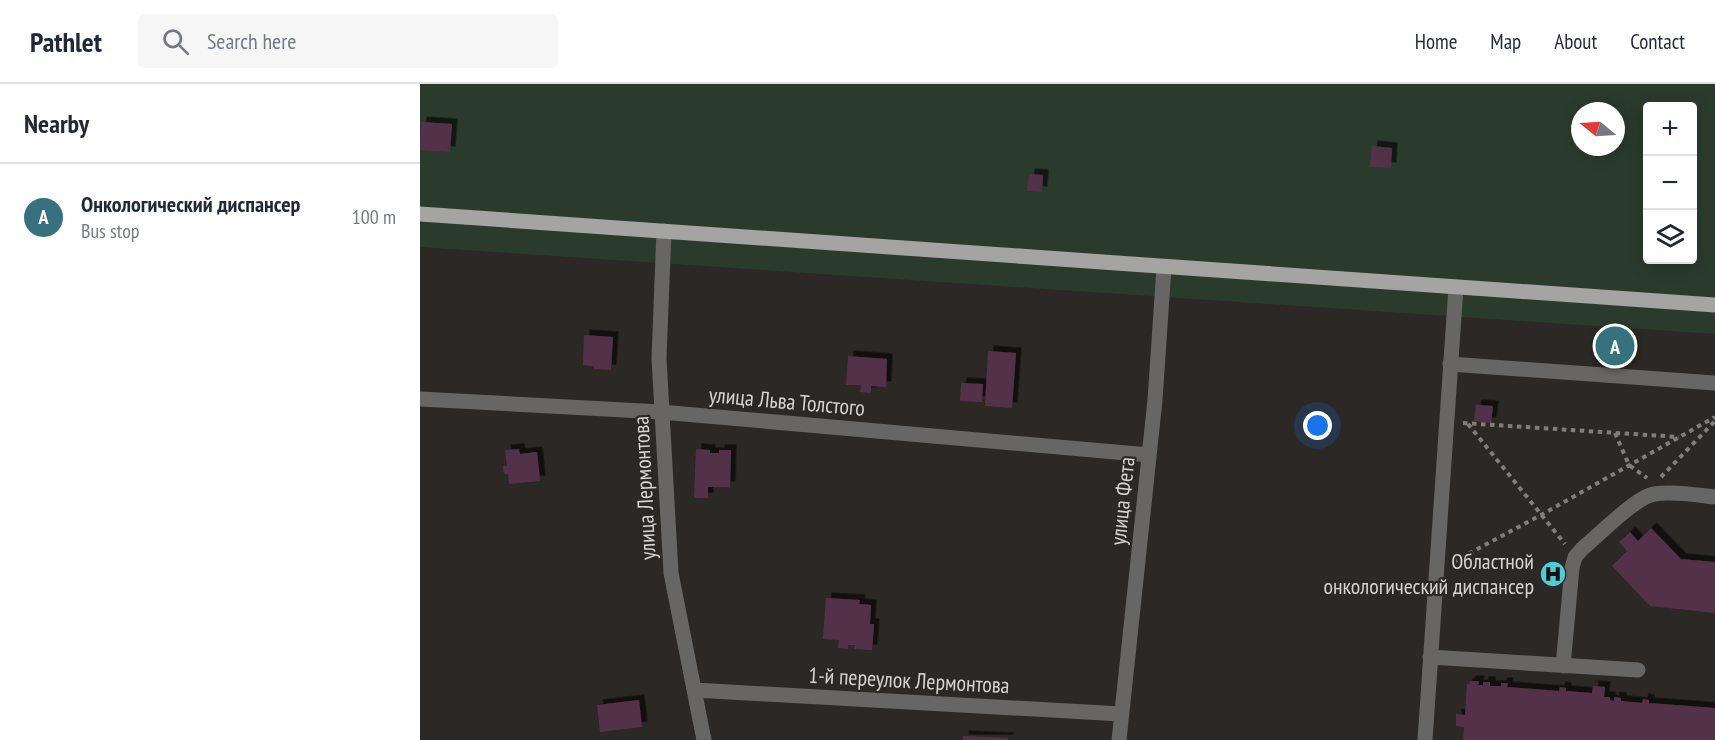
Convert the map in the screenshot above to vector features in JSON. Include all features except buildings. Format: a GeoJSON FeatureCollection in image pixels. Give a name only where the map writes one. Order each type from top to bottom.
{"type":"FeatureCollection","features":[{"type":"Feature","properties":{"kind":"main road"},"geometry":{"type":"LineString","coordinates":[[420,213],[1715,305]]}},
{"type":"Feature","properties":{"kind":"street","name":"улица Лермонтова"},"geometry":{"type":"LineString","coordinates":[[664,231],[659,358],[671,573],[704,740]]}},
{"type":"Feature","properties":{"kind":"street","name":"улица Фета"},"geometry":{"type":"LineString","coordinates":[[1119,740],[1149,454],[1164,267]]}},
{"type":"Feature","properties":{"kind":"street"},"geometry":{"type":"LineString","coordinates":[[1425,740],[1456,287]]}},
{"type":"Feature","properties":{"kind":"street"},"geometry":{"type":"LineString","coordinates":[[1450,364],[1715,383]]}},
{"type":"Feature","properties":{"kind":"street","name":"улица Льва Толстого"},"geometry":{"type":"LineString","coordinates":[[420,399],[662,412],[1149,454]]}},
{"type":"Feature","properties":{"kind":"street"},"geometry":{"type":"LineString","coordinates":[[1563,666],[1572,568],[1575,557],[1583,548],[1640,499],[1651,494],[1715,497]]}},
{"type":"Feature","properties":{"kind":"street"},"geometry":{"type":"LineString","coordinates":[[1430,657],[1638,670]]}},
{"type":"Feature","properties":{"kind":"street","name":"1-й переулок Лермонтова"},"geometry":{"type":"LineString","coordinates":[[695,690],[1121,714]]}},
{"type":"Feature","properties":{"kind":"path"},"geometry":{"type":"LineString","coordinates":[[1435,571],[1541,515],[1678,437],[1715,419]]}},
{"type":"Feature","properties":{"kind":"path"},"geometry":{"type":"LineString","coordinates":[[1616,433],[1629,465],[1654,484],[1715,419]]}},
{"type":"Feature","properties":{"kind":"path"},"geometry":{"type":"LineString","coordinates":[[1462,434],[1463,423],[1468,423],[1678,437]]}},
{"type":"Feature","properties":{"kind":"path"},"geometry":{"type":"LineString","coordinates":[[1468,423],[1575,557]]}},
{"type":"Feature","properties":{"kind":"path"},"geometry":{"type":"LineString","coordinates":[[1454,572],[1455,549]]}},
{"type":"Feature","properties":{"kind":"green space"},"geometry":{"type":"Polygon","coordinates":[[[420,84],[1715,84],[1715,334],[420,247],[420,84]]]}},
{"type":"Feature","properties":{"kind":"place","name":"Онкологический диспансер"},"geometry":{"type":"Point","coordinates":[1615,346]}},
{"type":"Feature","properties":{"kind":"place","name":"Областной онкологический диспансер"},"geometry":{"type":"Point","coordinates":[1553,574]}}]}
